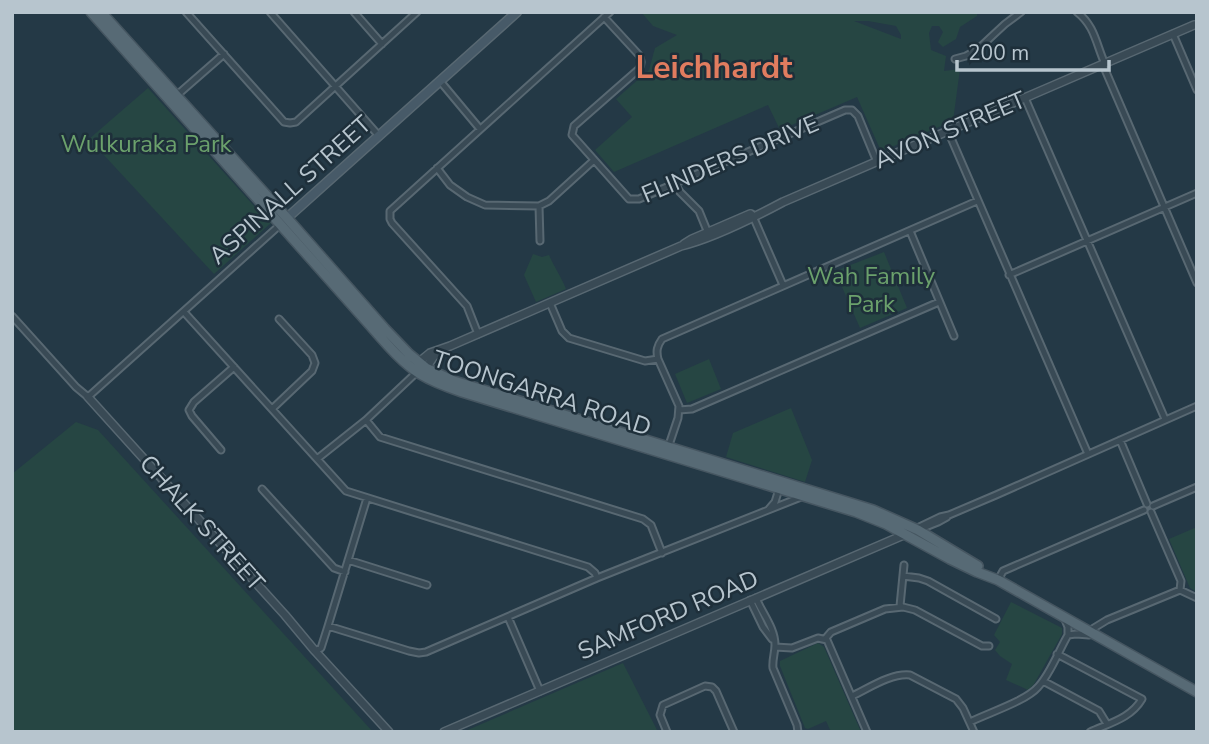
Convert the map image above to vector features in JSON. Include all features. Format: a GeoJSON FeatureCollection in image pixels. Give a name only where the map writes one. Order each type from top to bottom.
{"type":"FeatureCollection","features":[{"type":"Feature","properties":{"kind":"main road","name":"TOONGARRA ROAD"},"geometry":{"type":"LineString","coordinates":[[91,12],[421,367],[454,381],[913,531],[959,563],[994,578]]}},
{"type":"Feature","properties":{"kind":"main road","name":"TOONGARRA ROAD"},"geometry":{"type":"LineString","coordinates":[[101,12],[284,221]]}},
{"type":"Feature","properties":{"kind":"main road","name":"ASPINALL STREET"},"geometry":{"type":"LineString","coordinates":[[284,221],[517,12]]}},
{"type":"Feature","properties":{"kind":"main road","name":"TOONGARRA ROAD"},"geometry":{"type":"LineString","coordinates":[[783,488],[873,510],[937,541],[994,578],[1197,692]]}},
{"type":"Feature","properties":{"kind":"main road","name":"TOONGARRA ROAD"},"geometry":{"type":"LineString","coordinates":[[1145,662],[1197,685]]}},
{"type":"Feature","properties":{"kind":"street"},"geometry":{"type":"LineString","coordinates":[[186,12],[284,121],[290,123],[296,122],[417,12]]}},
{"type":"Feature","properties":{"kind":"street"},"geometry":{"type":"LineString","coordinates":[[270,12],[379,136]]}},
{"type":"Feature","properties":{"kind":"street"},"geometry":{"type":"LineString","coordinates":[[354,12],[382,44]]}},
{"type":"Feature","properties":{"kind":"street"},"geometry":{"type":"LineString","coordinates":[[478,334],[467,306],[392,222],[392,208],[610,12]]}},
{"type":"Feature","properties":{"kind":"street"},"geometry":{"type":"LineString","coordinates":[[955,59],[978,50],[1021,12]]}},
{"type":"Feature","properties":{"kind":"street"},"geometry":{"type":"LineString","coordinates":[[1077,12],[1091,27],[1104,64],[1197,283]]}},
{"type":"Feature","properties":{"kind":"street","name":"FLINDERS DRIVE"},"geometry":{"type":"LineString","coordinates":[[604,17],[639,55],[642,63],[639,69],[573,128],[572,138],[631,200],[676,184],[845,110],[852,110],[858,116],[877,162]]}},
{"type":"Feature","properties":{"kind":"street","name":"AVON STREET"},"geometry":{"type":"LineString","coordinates":[[421,367],[429,353],[753,215],[764,207],[783,202],[1194,25]]}},
{"type":"Feature","properties":{"kind":"street"},"geometry":{"type":"LineString","coordinates":[[1173,34],[1197,90]]}},
{"type":"Feature","properties":{"kind":"street"},"geometry":{"type":"LineString","coordinates":[[176,96],[224,54]]}},
{"type":"Feature","properties":{"kind":"street"},"geometry":{"type":"LineString","coordinates":[[440,81],[480,129]]}},
{"type":"Feature","properties":{"kind":"street"},"geometry":{"type":"LineString","coordinates":[[1025,98],[1165,419]]}},
{"type":"Feature","properties":{"kind":"street"},"geometry":{"type":"LineString","coordinates":[[948,131],[1088,454]]}},
{"type":"Feature","properties":{"kind":"street"},"geometry":{"type":"LineString","coordinates":[[437,168],[450,185],[485,205],[539,206],[593,161]]}},
{"type":"Feature","properties":{"kind":"street"},"geometry":{"type":"LineString","coordinates":[[676,184],[680,192],[699,211],[709,234]]}},
{"type":"Feature","properties":{"kind":"street"},"geometry":{"type":"LineString","coordinates":[[1009,275],[1197,193]]}},
{"type":"Feature","properties":{"kind":"street"},"geometry":{"type":"LineString","coordinates":[[668,451],[680,410],[656,352],[662,339],[977,201]]}},
{"type":"Feature","properties":{"kind":"street"},"geometry":{"type":"LineString","coordinates":[[539,206],[540,241]]}},
{"type":"Feature","properties":{"kind":"street"},"geometry":{"type":"LineString","coordinates":[[753,215],[783,285]]}},
{"type":"Feature","properties":{"kind":"street","name":"ASPINALL STREET"},"geometry":{"type":"LineString","coordinates":[[88,397],[284,221]]}},
{"type":"Feature","properties":{"kind":"street"},"geometry":{"type":"LineString","coordinates":[[910,231],[954,336]]}},
{"type":"Feature","properties":{"kind":"street"},"geometry":{"type":"LineString","coordinates":[[680,410],[692,408],[939,302]]}},
{"type":"Feature","properties":{"kind":"street"},"geometry":{"type":"LineString","coordinates":[[550,303],[562,331],[569,338],[645,360],[659,359]]}},
{"type":"Feature","properties":{"kind":"street"},"geometry":{"type":"LineString","coordinates":[[184,312],[346,491],[588,567],[597,578]]}},
{"type":"Feature","properties":{"kind":"street","name":"CHALK STREET"},"geometry":{"type":"LineString","coordinates":[[12,316],[390,732]]}},
{"type":"Feature","properties":{"kind":"street"},"geometry":{"type":"LineString","coordinates":[[272,409],[312,372],[315,363],[312,355],[279,319]]}},
{"type":"Feature","properties":{"kind":"street"},"geometry":{"type":"LineString","coordinates":[[221,450],[189,410],[194,401],[234,367]]}},
{"type":"Feature","properties":{"kind":"street"},"geometry":{"type":"LineString","coordinates":[[317,459],[366,420],[421,367]]}},
{"type":"Feature","properties":{"kind":"street","name":"SAMFORD ROAD"},"geometry":{"type":"LineString","coordinates":[[444,732],[938,522],[1197,406]]}},
{"type":"Feature","properties":{"kind":"street"},"geometry":{"type":"LineString","coordinates":[[366,420],[380,438],[643,519],[651,525],[662,553]]}},
{"type":"Feature","properties":{"kind":"street"},"geometry":{"type":"LineString","coordinates":[[1120,440],[1181,581],[1180,590]]}},
{"type":"Feature","properties":{"kind":"street"},"geometry":{"type":"LineString","coordinates":[[994,578],[1003,571],[1197,487]]}},
{"type":"Feature","properties":{"kind":"street"},"geometry":{"type":"LineString","coordinates":[[769,509],[783,488]]}},
{"type":"Feature","properties":{"kind":"street"},"geometry":{"type":"LineString","coordinates":[[779,506],[783,488]]}},
{"type":"Feature","properties":{"kind":"street"},"geometry":{"type":"LineString","coordinates":[[262,489],[334,568],[345,572]]}},
{"type":"Feature","properties":{"kind":"street"},"geometry":{"type":"LineString","coordinates":[[328,626],[419,653],[426,652],[597,578],[804,496]]}},
{"type":"Feature","properties":{"kind":"street"},"geometry":{"type":"LineString","coordinates":[[315,651],[321,648],[367,498]]}},
{"type":"Feature","properties":{"kind":"street","name":"SAMFORD ROAD"},"geometry":{"type":"LineString","coordinates":[[913,531],[949,515]]}},
{"type":"Feature","properties":{"kind":"street"},"geometry":{"type":"LineString","coordinates":[[937,541],[935,530],[938,522]]}},
{"type":"Feature","properties":{"kind":"street"},"geometry":{"type":"LineString","coordinates":[[883,544],[886,524]]}},
{"type":"Feature","properties":{"kind":"street"},"geometry":{"type":"LineString","coordinates":[[348,560],[427,585]]}},
{"type":"Feature","properties":{"kind":"street"},"geometry":{"type":"LineString","coordinates":[[900,606],[904,565]]}},
{"type":"Feature","properties":{"kind":"street"},"geometry":{"type":"LineString","coordinates":[[903,576],[928,581],[996,619]]}},
{"type":"Feature","properties":{"kind":"street"},"geometry":{"type":"LineString","coordinates":[[1068,635],[1089,635],[1120,615],[1180,590],[1197,598]]}},
{"type":"Feature","properties":{"kind":"street"},"geometry":{"type":"LineString","coordinates":[[753,599],[769,623],[775,644],[773,668],[798,732]]}},
{"type":"Feature","properties":{"kind":"street"},"geometry":{"type":"LineString","coordinates":[[825,639],[831,632],[883,609],[900,606],[913,609],[982,646],[989,646]]}},
{"type":"Feature","properties":{"kind":"street"},"geometry":{"type":"LineString","coordinates":[[508,617],[540,691]]}},
{"type":"Feature","properties":{"kind":"street"},"geometry":{"type":"LineString","coordinates":[[970,722],[1025,697],[1036,689],[1068,635],[1064,617]]}},
{"type":"Feature","properties":{"kind":"street"},"geometry":{"type":"LineString","coordinates":[[1101,625],[1102,638]]}},
{"type":"Feature","properties":{"kind":"street"},"geometry":{"type":"LineString","coordinates":[[775,644],[792,649],[818,638],[825,639],[867,732]]}},
{"type":"Feature","properties":{"kind":"street"},"geometry":{"type":"LineString","coordinates":[[1057,654],[1142,699],[1133,712],[1090,732]]}},
{"type":"Feature","properties":{"kind":"street"},"geometry":{"type":"LineString","coordinates":[[852,696],[903,674],[911,675],[956,699],[962,705],[974,732]]}},
{"type":"Feature","properties":{"kind":"street"},"geometry":{"type":"LineString","coordinates":[[1043,681],[1099,711],[1107,724]]}},
{"type":"Feature","properties":{"kind":"street"},"geometry":{"type":"LineString","coordinates":[[667,732],[660,715],[663,705],[708,686],[716,691],[734,732]]}},
{"type":"Feature","properties":{"kind":"green space"},"geometry":{"type":"Polygon","coordinates":[[[641,12],[977,12],[977,16],[960,27],[956,39],[943,47],[938,42],[943,32],[939,26],[932,26],[929,33],[931,50],[946,56],[944,71],[960,69],[953,121],[882,151],[857,97],[780,130],[768,105],[614,172],[595,150],[632,117],[616,99],[649,70],[655,48],[677,35],[653,26],[641,12]],[[854,21],[901,39],[896,26],[854,21]]]}},
{"type":"Feature","properties":{"kind":"green space","name":"Wulkuraka Park"},"geometry":{"type":"Polygon","coordinates":[[[148,88],[271,223],[214,274],[89,139],[148,88]]]}},
{"type":"Feature","properties":{"kind":"green space","name":"Wah Family Park"},"geometry":{"type":"Polygon","coordinates":[[[884,252],[907,308],[860,328],[835,271],[884,252]]]}},
{"type":"Feature","properties":{"kind":"green space"},"geometry":{"type":"Polygon","coordinates":[[[533,254],[542,257],[549,255],[566,289],[536,302],[524,275],[533,254]]]}},
{"type":"Feature","properties":{"kind":"green space"},"geometry":{"type":"Polygon","coordinates":[[[709,359],[721,389],[687,403],[675,374],[709,359]]]}},
{"type":"Feature","properties":{"kind":"green space"},"geometry":{"type":"Polygon","coordinates":[[[791,408],[812,460],[805,482],[726,457],[733,433],[791,408]]]}},
{"type":"Feature","properties":{"kind":"green space"},"geometry":{"type":"Polygon","coordinates":[[[76,422],[98,430],[373,732],[12,732],[12,474],[76,422]]]}},
{"type":"Feature","properties":{"kind":"green space"},"geometry":{"type":"Polygon","coordinates":[[[1197,527],[1197,592],[1190,588],[1169,539],[1197,527]]]}},
{"type":"Feature","properties":{"kind":"green space"},"geometry":{"type":"Polygon","coordinates":[[[1011,602],[1062,628],[1062,634],[1028,690],[1006,680],[1012,664],[995,650],[1000,642],[994,635],[1011,602]]]}},
{"type":"Feature","properties":{"kind":"green space"},"geometry":{"type":"Polygon","coordinates":[[[818,643],[824,647],[861,732],[831,732],[826,721],[805,728],[780,661],[818,643]]]}},
{"type":"Feature","properties":{"kind":"green space"},"geometry":{"type":"Polygon","coordinates":[[[623,663],[658,732],[463,732],[623,663]]]}},
{"type":"Feature","properties":{"kind":"district","name":"Leichhardt"},"geometry":{"type":"Point","coordinates":[714,67]}}]}
